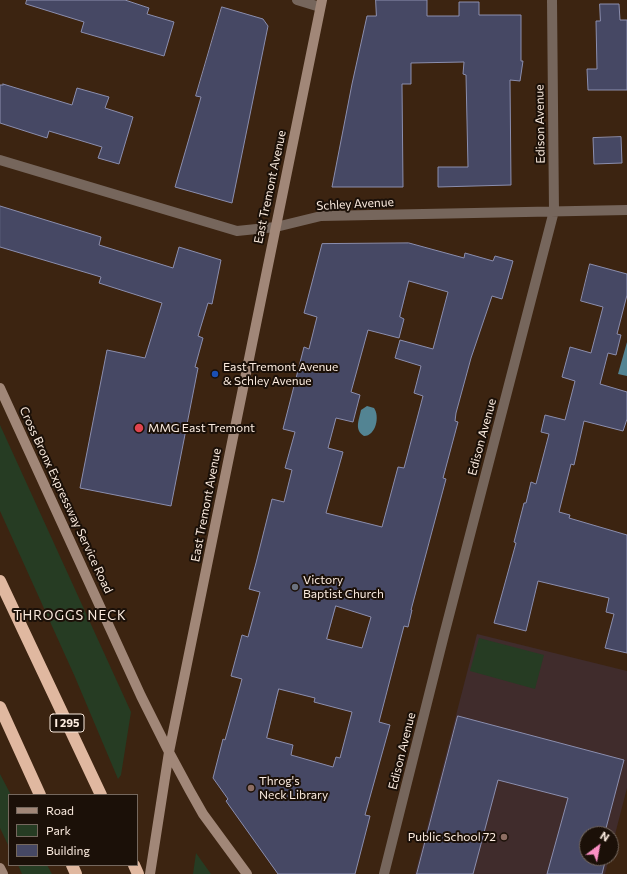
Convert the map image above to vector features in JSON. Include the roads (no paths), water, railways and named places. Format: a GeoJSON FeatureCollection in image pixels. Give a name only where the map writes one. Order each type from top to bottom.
{"type":"FeatureCollection","features":[{"type":"Feature","properties":{"kind":"highway","name":"I 295"},"geometry":{"type":"LineString","coordinates":[[0,581],[101,794]]}},
{"type":"Feature","properties":{"kind":"highway"},"geometry":{"type":"LineString","coordinates":[[0,707],[40,794]]}},
{"type":"Feature","properties":{"kind":"main road","name":"East Tremont Avenue"},"geometry":{"type":"LineString","coordinates":[[150,874],[169,752],[321,3]]}},
{"type":"Feature","properties":{"kind":"main road","name":"Cross Bronx Expressway Service Road"},"geometry":{"type":"LineString","coordinates":[[0,388],[134,682],[169,752],[204,814],[247,874]]}},
{"type":"Feature","properties":{"kind":"main road"},"geometry":{"type":"LineString","coordinates":[[0,868],[3,874]]}},
{"type":"Feature","properties":{"kind":"street"},"geometry":{"type":"LineString","coordinates":[[297,0],[321,3]]}},
{"type":"Feature","properties":{"kind":"street","name":"Edison Avenue"},"geometry":{"type":"LineString","coordinates":[[384,874],[554,211],[552,0]]}},
{"type":"Feature","properties":{"kind":"street","name":"Schley Avenue"},"geometry":{"type":"LineString","coordinates":[[0,160],[237,231],[276,227],[321,216],[627,210]]}},
{"type":"Feature","properties":{"kind":"water"},"geometry":{"type":"Polygon","coordinates":[[[627,342],[627,376],[618,374],[627,342]]]}},
{"type":"Feature","properties":{"kind":"water"},"geometry":{"type":"Polygon","coordinates":[[[367,406],[374,408],[377,420],[371,433],[364,436],[359,431],[358,424],[361,410],[367,406]]]}},
{"type":"Feature","properties":{"kind":"place","name":"East Tremont Avenue & Schley Avenue"},"geometry":{"type":"Point","coordinates":[215,374]}},
{"type":"Feature","properties":{"kind":"place","name":"MMG East Tremont"},"geometry":{"type":"Point","coordinates":[139,428]}},
{"type":"Feature","properties":{"kind":"place","name":"Victory Baptist Church"},"geometry":{"type":"Point","coordinates":[295,587]}},
{"type":"Feature","properties":{"kind":"place","name":"Throg's Neck Library"},"geometry":{"type":"Point","coordinates":[251,788]}},
{"type":"Feature","properties":{"kind":"place","name":"Public School 72"},"geometry":{"type":"Point","coordinates":[504,837]}},
{"type":"Feature","properties":{"kind":"district","name":"THROGGS NECK"},"geometry":{"type":"Point","coordinates":[70,616]}}]}
